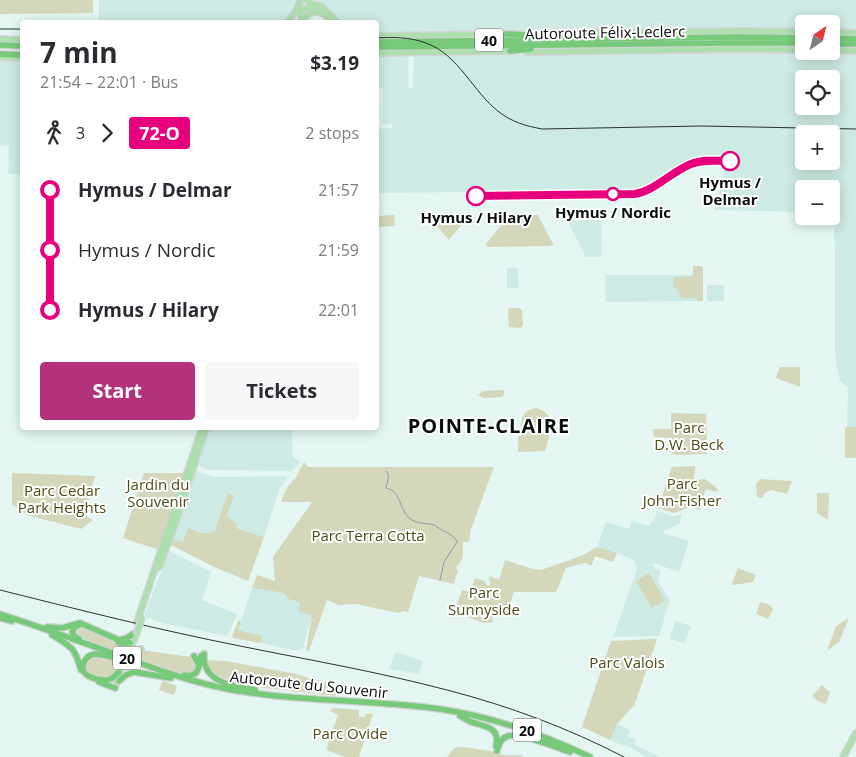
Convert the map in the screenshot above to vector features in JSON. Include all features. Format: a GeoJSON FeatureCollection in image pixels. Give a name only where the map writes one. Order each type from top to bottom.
{"type":"FeatureCollection","features":[{"type":"Feature","properties":{"kind":"highway"},"geometry":{"type":"LineString","coordinates":[[506,34],[602,39]]}},
{"type":"Feature","properties":{"kind":"highway","name":"Autoroute Félix-Leclerc"},"geometry":{"type":"LineString","coordinates":[[379,42],[795,38]]}},
{"type":"Feature","properties":{"kind":"highway"},"geometry":{"type":"LineString","coordinates":[[840,38],[856,39]]}},
{"type":"Feature","properties":{"kind":"highway","name":"Autoroute Félix-Leclerc"},"geometry":{"type":"LineString","coordinates":[[379,47],[795,43]]}},
{"type":"Feature","properties":{"kind":"highway"},"geometry":{"type":"LineString","coordinates":[[840,44],[856,45]]}},
{"type":"Feature","properties":{"kind":"highway"},"geometry":{"type":"LineString","coordinates":[[0,45],[20,46]]}},
{"type":"Feature","properties":{"kind":"highway"},"geometry":{"type":"LineString","coordinates":[[510,52],[586,45]]}},
{"type":"Feature","properties":{"kind":"highway"},"geometry":{"type":"LineString","coordinates":[[0,54],[20,52]]}},
{"type":"Feature","properties":{"kind":"highway"},"geometry":{"type":"LineString","coordinates":[[0,54],[20,57]]}},
{"type":"Feature","properties":{"kind":"highway","name":"Autoroute du Souvenir"},"geometry":{"type":"LineString","coordinates":[[0,616],[123,663],[217,690],[250,696],[460,716],[518,731],[581,757]]}},
{"type":"Feature","properties":{"kind":"highway","name":"Autoroute du Souvenir"},"geometry":{"type":"LineString","coordinates":[[0,616],[32,625],[192,681],[253,693],[419,707],[464,714],[490,719],[523,729],[590,757]]}},
{"type":"Feature","properties":{"kind":"highway"},"geometry":{"type":"LineString","coordinates":[[32,625],[60,628],[80,623],[118,640],[130,643]]}},
{"type":"Feature","properties":{"kind":"highway"},"geometry":{"type":"LineString","coordinates":[[90,645],[74,635],[72,631],[75,627],[82,626],[120,643],[124,646],[127,654]]}},
{"type":"Feature","properties":{"kind":"highway"},"geometry":{"type":"LineString","coordinates":[[52,635],[74,650],[82,672],[86,676],[115,688]]}},
{"type":"Feature","properties":{"kind":"highway"},"geometry":{"type":"LineString","coordinates":[[118,640],[134,635]]}},
{"type":"Feature","properties":{"kind":"highway"},"geometry":{"type":"LineString","coordinates":[[120,672],[110,679],[100,680],[86,674],[83,664],[87,658],[95,654],[123,663]]}},
{"type":"Feature","properties":{"kind":"highway"},"geometry":{"type":"LineString","coordinates":[[164,672],[192,676],[197,672],[203,654],[206,668],[217,679],[229,684],[279,696]]}},
{"type":"Feature","properties":{"kind":"highway"},"geometry":{"type":"LineString","coordinates":[[194,656],[199,665]]}},
{"type":"Feature","properties":{"kind":"highway"},"geometry":{"type":"LineString","coordinates":[[119,681],[126,675],[134,672],[171,678]]}},
{"type":"Feature","properties":{"kind":"highway"},"geometry":{"type":"LineString","coordinates":[[460,716],[468,721],[489,727],[496,735],[496,750],[503,739],[514,735],[533,739],[570,752]]}},
{"type":"Feature","properties":{"kind":"main road"},"geometry":{"type":"LineString","coordinates":[[303,0],[303,20]]}},
{"type":"Feature","properties":{"kind":"main road"},"geometry":{"type":"LineString","coordinates":[[303,0],[320,6],[335,20]]}},
{"type":"Feature","properties":{"kind":"main road"},"geometry":{"type":"LineString","coordinates":[[289,20],[303,0]]}},
{"type":"Feature","properties":{"kind":"main road"},"geometry":{"type":"LineString","coordinates":[[303,9],[315,7],[324,11]]}},
{"type":"Feature","properties":{"kind":"main road"},"geometry":{"type":"LineString","coordinates":[[304,20],[310,13],[316,12],[325,15],[329,20]]}},
{"type":"Feature","properties":{"kind":"main road"},"geometry":{"type":"LineString","coordinates":[[379,36],[724,31],[795,32]]}},
{"type":"Feature","properties":{"kind":"main road"},"geometry":{"type":"LineString","coordinates":[[840,32],[856,33]]}},
{"type":"Feature","properties":{"kind":"main road"},"geometry":{"type":"LineString","coordinates":[[0,39],[20,40]]}},
{"type":"Feature","properties":{"kind":"main road"},"geometry":{"type":"LineString","coordinates":[[379,53],[795,50]]}},
{"type":"Feature","properties":{"kind":"main road"},"geometry":{"type":"LineString","coordinates":[[840,50],[856,51]]}},
{"type":"Feature","properties":{"kind":"main road"},"geometry":{"type":"LineString","coordinates":[[115,688],[201,430]]}},
{"type":"Feature","properties":{"kind":"main road"},"geometry":{"type":"LineString","coordinates":[[140,617],[205,430]]}},
{"type":"Feature","properties":{"kind":"main road"},"geometry":{"type":"LineString","coordinates":[[127,654],[134,635]]}},
{"type":"Feature","properties":{"kind":"main road"},"geometry":{"type":"LineString","coordinates":[[127,654],[141,648],[134,635]]}},
{"type":"Feature","properties":{"kind":"main road"},"geometry":{"type":"LineString","coordinates":[[115,688],[119,681],[123,663]]}},
{"type":"Feature","properties":{"kind":"main road"},"geometry":{"type":"LineString","coordinates":[[844,757],[856,733]]}},
{"type":"Feature","properties":{"kind":"main road"},"geometry":{"type":"LineString","coordinates":[[844,757],[856,738]]}},
{"type":"Feature","properties":{"kind":"shaded area"},"geometry":{"type":"Polygon","coordinates":[[[99,0],[298,0],[294,11],[287,20],[99,20],[99,0]]]}},
{"type":"Feature","properties":{"kind":"shaded area"},"geometry":{"type":"Polygon","coordinates":[[[309,0],[856,0],[856,31],[840,30],[840,15],[795,15],[795,30],[693,29],[379,34],[379,20],[336,20],[309,0]]]}},
{"type":"Feature","properties":{"kind":"shaded area"},"geometry":{"type":"Polygon","coordinates":[[[771,51],[795,52],[795,60],[840,60],[840,53],[856,53],[856,427],[847,427],[848,388],[840,381],[835,349],[834,225],[840,225],[840,180],[795,180],[795,212],[714,210],[727,159],[702,157],[690,160],[643,188],[633,190],[379,193],[379,129],[392,128],[393,124],[382,124],[383,88],[379,88],[379,56],[408,56],[409,87],[407,88],[413,88],[414,56],[771,51]]]}},
{"type":"Feature","properties":{"kind":"shaded area"},"geometry":{"type":"Polygon","coordinates":[[[0,59],[20,60],[20,174],[8,174],[9,146],[0,145],[0,59]]]}},
{"type":"Feature","properties":{"kind":"shaded area"},"geometry":{"type":"Polygon","coordinates":[[[570,215],[601,215],[602,257],[585,257],[569,224],[570,215]]]}},
{"type":"Feature","properties":{"kind":"shaded area"},"geometry":{"type":"Polygon","coordinates":[[[507,268],[518,268],[519,288],[507,288],[507,268]]]}},
{"type":"Feature","properties":{"kind":"shaded area"},"geometry":{"type":"Polygon","coordinates":[[[605,275],[693,275],[695,276],[697,301],[606,302],[605,275]]]}},
{"type":"Feature","properties":{"kind":"shaded area"},"geometry":{"type":"Polygon","coordinates":[[[707,285],[724,285],[724,301],[707,301],[707,285]]]}},
{"type":"Feature","properties":{"kind":"shaded area"},"geometry":{"type":"Polygon","coordinates":[[[208,430],[292,430],[293,457],[300,462],[291,472],[208,470],[197,465],[208,430]]]}},
{"type":"Feature","properties":{"kind":"shaded area"},"geometry":{"type":"Polygon","coordinates":[[[195,470],[214,477],[285,476],[287,478],[279,490],[264,537],[236,528],[227,515],[234,496],[212,533],[206,534],[188,528],[183,542],[173,539],[195,470]]]}},
{"type":"Feature","properties":{"kind":"shaded area"},"geometry":{"type":"Polygon","coordinates":[[[657,511],[672,516],[682,514],[679,524],[663,533],[689,541],[679,572],[654,563],[652,565],[661,571],[658,582],[670,600],[659,636],[613,637],[637,569],[634,560],[597,547],[606,522],[629,529],[632,521],[649,526],[655,518],[657,511]]]}},
{"type":"Feature","properties":{"kind":"shaded area"},"geometry":{"type":"Polygon","coordinates":[[[169,551],[211,572],[202,600],[237,614],[228,635],[163,623],[144,617],[162,571],[167,552],[169,551]]]}},
{"type":"Feature","properties":{"kind":"shaded area"},"geometry":{"type":"Polygon","coordinates":[[[252,588],[284,593],[290,600],[300,602],[312,615],[303,648],[294,650],[260,643],[261,636],[238,630],[252,588]]]}},
{"type":"Feature","properties":{"kind":"shaded area"},"geometry":{"type":"Polygon","coordinates":[[[675,621],[691,626],[684,643],[670,639],[675,621]]]}},
{"type":"Feature","properties":{"kind":"shaded area"},"geometry":{"type":"Polygon","coordinates":[[[396,652],[423,661],[419,674],[389,669],[396,652]]]}},
{"type":"Feature","properties":{"kind":"shaded area"},"geometry":{"type":"Polygon","coordinates":[[[617,724],[630,730],[628,737],[636,740],[634,744],[660,757],[645,757],[626,745],[610,740],[617,724]]]}},
{"type":"Feature","properties":{"kind":"green space"},"geometry":{"type":"Polygon","coordinates":[[[0,0],[93,0],[93,13],[0,14],[0,0]]]}},
{"type":"Feature","properties":{"kind":"green space"},"geometry":{"type":"Polygon","coordinates":[[[394,215],[395,226],[379,227],[379,216],[394,215]]]}},
{"type":"Feature","properties":{"kind":"green space"},"geometry":{"type":"Polygon","coordinates":[[[510,215],[538,215],[553,245],[487,247],[486,244],[510,215]]]}},
{"type":"Feature","properties":{"kind":"green space"},"geometry":{"type":"Polygon","coordinates":[[[435,224],[462,224],[449,240],[435,224]]]}},
{"type":"Feature","properties":{"kind":"green space"},"geometry":{"type":"Polygon","coordinates":[[[693,266],[703,267],[703,301],[697,301],[696,298],[682,298],[673,286],[675,277],[693,276],[693,266]]]}},
{"type":"Feature","properties":{"kind":"green space"},"geometry":{"type":"Polygon","coordinates":[[[510,308],[520,308],[522,310],[523,325],[521,328],[509,327],[508,310],[510,308]]]}},
{"type":"Feature","properties":{"kind":"green space"},"geometry":{"type":"Polygon","coordinates":[[[780,367],[800,367],[800,387],[776,378],[780,367]]]}},
{"type":"Feature","properties":{"kind":"green space"},"geometry":{"type":"Polygon","coordinates":[[[502,390],[504,395],[502,397],[484,398],[478,395],[483,391],[502,390]]]}},
{"type":"Feature","properties":{"kind":"green space"},"geometry":{"type":"Polygon","coordinates":[[[536,408],[543,411],[550,420],[550,432],[545,451],[518,452],[518,436],[521,436],[522,418],[526,412],[536,408]]]}},
{"type":"Feature","properties":{"kind":"green space","name":"Parc D.W. Beck"},"geometry":{"type":"Polygon","coordinates":[[[671,413],[706,414],[707,454],[675,455],[668,450],[668,438],[654,437],[653,429],[671,429],[671,413]]]}},
{"type":"Feature","properties":{"kind":"green space"},"geometry":{"type":"Polygon","coordinates":[[[845,427],[856,427],[856,458],[845,458],[845,427]]]}},
{"type":"Feature","properties":{"kind":"green space","name":"Parc Terra Cotta"},"geometry":{"type":"Polygon","coordinates":[[[304,462],[308,467],[494,467],[470,532],[470,538],[468,542],[463,542],[463,556],[456,568],[458,570],[454,584],[419,576],[408,612],[398,613],[356,604],[339,605],[327,600],[309,651],[306,650],[312,615],[299,612],[300,602],[290,600],[284,593],[252,588],[257,575],[275,581],[273,557],[312,502],[281,502],[286,489],[295,479],[304,462]]]}},
{"type":"Feature","properties":{"kind":"green space","name":"Parc John-Fisher"},"geometry":{"type":"Polygon","coordinates":[[[695,466],[694,480],[705,479],[718,489],[716,492],[706,489],[699,510],[691,507],[674,513],[658,508],[672,467],[695,466]]]}},
{"type":"Feature","properties":{"kind":"green space","name":"Parc Cedar Park Heights"},"geometry":{"type":"Polygon","coordinates":[[[12,473],[95,476],[84,515],[93,520],[81,529],[27,515],[12,505],[12,473]]]}},
{"type":"Feature","properties":{"kind":"green space","name":"Jardin du Souvenir"},"geometry":{"type":"Polygon","coordinates":[[[144,473],[185,473],[159,550],[123,538],[144,473]]]}},
{"type":"Feature","properties":{"kind":"green space"},"geometry":{"type":"Polygon","coordinates":[[[760,479],[792,481],[787,494],[771,490],[765,493],[762,498],[757,497],[756,485],[760,479]]]}},
{"type":"Feature","properties":{"kind":"green space"},"geometry":{"type":"Polygon","coordinates":[[[228,493],[234,496],[227,515],[237,525],[236,528],[264,537],[248,581],[214,567],[171,545],[173,539],[183,542],[188,528],[205,533],[215,530],[228,493]]]}},
{"type":"Feature","properties":{"kind":"green space"},"geometry":{"type":"Polygon","coordinates":[[[817,493],[829,493],[828,520],[817,513],[817,493]]]}},
{"type":"Feature","properties":{"kind":"green space","name":"Parc Sunnyside"},"geometry":{"type":"Polygon","coordinates":[[[597,547],[617,553],[613,562],[595,556],[591,566],[585,563],[566,568],[556,592],[514,592],[507,613],[492,615],[493,622],[484,623],[459,614],[455,610],[462,590],[470,592],[475,578],[485,581],[489,586],[491,583],[489,580],[490,576],[499,580],[505,560],[541,570],[581,556],[597,547]]]}},
{"type":"Feature","properties":{"kind":"green space"},"geometry":{"type":"Polygon","coordinates":[[[738,568],[756,575],[753,582],[733,585],[738,568]]]}},
{"type":"Feature","properties":{"kind":"green space"},"geometry":{"type":"Polygon","coordinates":[[[649,573],[665,600],[652,608],[636,581],[649,573]]]}},
{"type":"Feature","properties":{"kind":"green space"},"geometry":{"type":"Polygon","coordinates":[[[760,602],[770,605],[773,609],[768,619],[756,614],[760,602]]]}},
{"type":"Feature","properties":{"kind":"green space"},"geometry":{"type":"Polygon","coordinates":[[[849,618],[839,642],[827,651],[836,626],[849,618]]]}},
{"type":"Feature","properties":{"kind":"green space"},"geometry":{"type":"Polygon","coordinates":[[[239,620],[241,621],[238,630],[262,636],[260,643],[233,638],[232,636],[239,620]]]}},
{"type":"Feature","properties":{"kind":"green space"},"geometry":{"type":"Polygon","coordinates":[[[81,627],[121,644],[124,650],[122,654],[78,636],[75,632],[76,628],[81,627]]]}},
{"type":"Feature","properties":{"kind":"green space","name":"Parc Valois"},"geometry":{"type":"Polygon","coordinates":[[[657,639],[635,704],[617,724],[610,740],[582,727],[611,641],[657,639]]]}},
{"type":"Feature","properties":{"kind":"green space"},"geometry":{"type":"Polygon","coordinates":[[[141,650],[191,657],[195,659],[197,665],[195,671],[187,674],[179,673],[131,656],[133,653],[141,650]]]}},
{"type":"Feature","properties":{"kind":"green space"},"geometry":{"type":"Polygon","coordinates":[[[99,656],[120,663],[112,676],[100,678],[86,672],[85,662],[88,658],[99,656]]]}},
{"type":"Feature","properties":{"kind":"green space"},"geometry":{"type":"Polygon","coordinates":[[[211,660],[292,673],[338,686],[336,696],[264,688],[231,681],[216,674],[209,667],[208,663],[211,660]]]}},
{"type":"Feature","properties":{"kind":"green space"},"geometry":{"type":"Polygon","coordinates":[[[163,681],[177,686],[174,695],[159,690],[163,681]]]}},
{"type":"Feature","properties":{"kind":"green space"},"geometry":{"type":"Polygon","coordinates":[[[822,685],[830,692],[826,704],[812,696],[822,685]]]}},
{"type":"Feature","properties":{"kind":"green space","name":"Parc Ovide"},"geometry":{"type":"Polygon","coordinates":[[[336,708],[359,710],[359,716],[364,718],[367,713],[373,714],[359,757],[345,757],[326,750],[338,715],[330,711],[336,708]]]}},
{"type":"Feature","properties":{"kind":"green space"},"geometry":{"type":"Polygon","coordinates":[[[458,747],[490,751],[504,755],[522,755],[522,757],[447,757],[458,747]]]}},
{"type":"Feature","properties":{"kind":"waterway"},"geometry":{"type":"LineString","coordinates":[[386,471],[388,477],[386,488],[396,494],[408,517],[417,522],[434,525],[452,536],[457,542],[444,562],[440,580]]}},
{"type":"Feature","properties":{"kind":"tram line"},"geometry":{"type":"LineString","coordinates":[[0,29],[20,29]]}},
{"type":"Feature","properties":{"kind":"tram line"},"geometry":{"type":"LineString","coordinates":[[379,38],[414,40],[438,49],[448,56],[499,112],[519,123],[542,129],[701,126],[856,129]]}},
{"type":"Feature","properties":{"kind":"railway"},"geometry":{"type":"LineString","coordinates":[[0,590],[120,620],[447,690],[493,703],[538,719],[624,757]]}},
{"type":"Feature","properties":{"kind":"bus line","name":"72-O"},"geometry":{"type":"LineString","coordinates":[[476,196],[635,194],[647,190],[693,163],[702,161],[730,161]]}},
{"type":"Feature","properties":{"kind":"place","name":"Hymus / Delmar"},"geometry":{"type":"Point","coordinates":[730,161]}},
{"type":"Feature","properties":{"kind":"place","name":"Hymus / Nordic"},"geometry":{"type":"Point","coordinates":[613,194]}},
{"type":"Feature","properties":{"kind":"place","name":"Hymus / Hilary"},"geometry":{"type":"Point","coordinates":[476,196]}},
{"type":"Feature","properties":{"kind":"district","name":"POINTE-CLAIRE"},"geometry":{"type":"Point","coordinates":[489,425]}}]}
